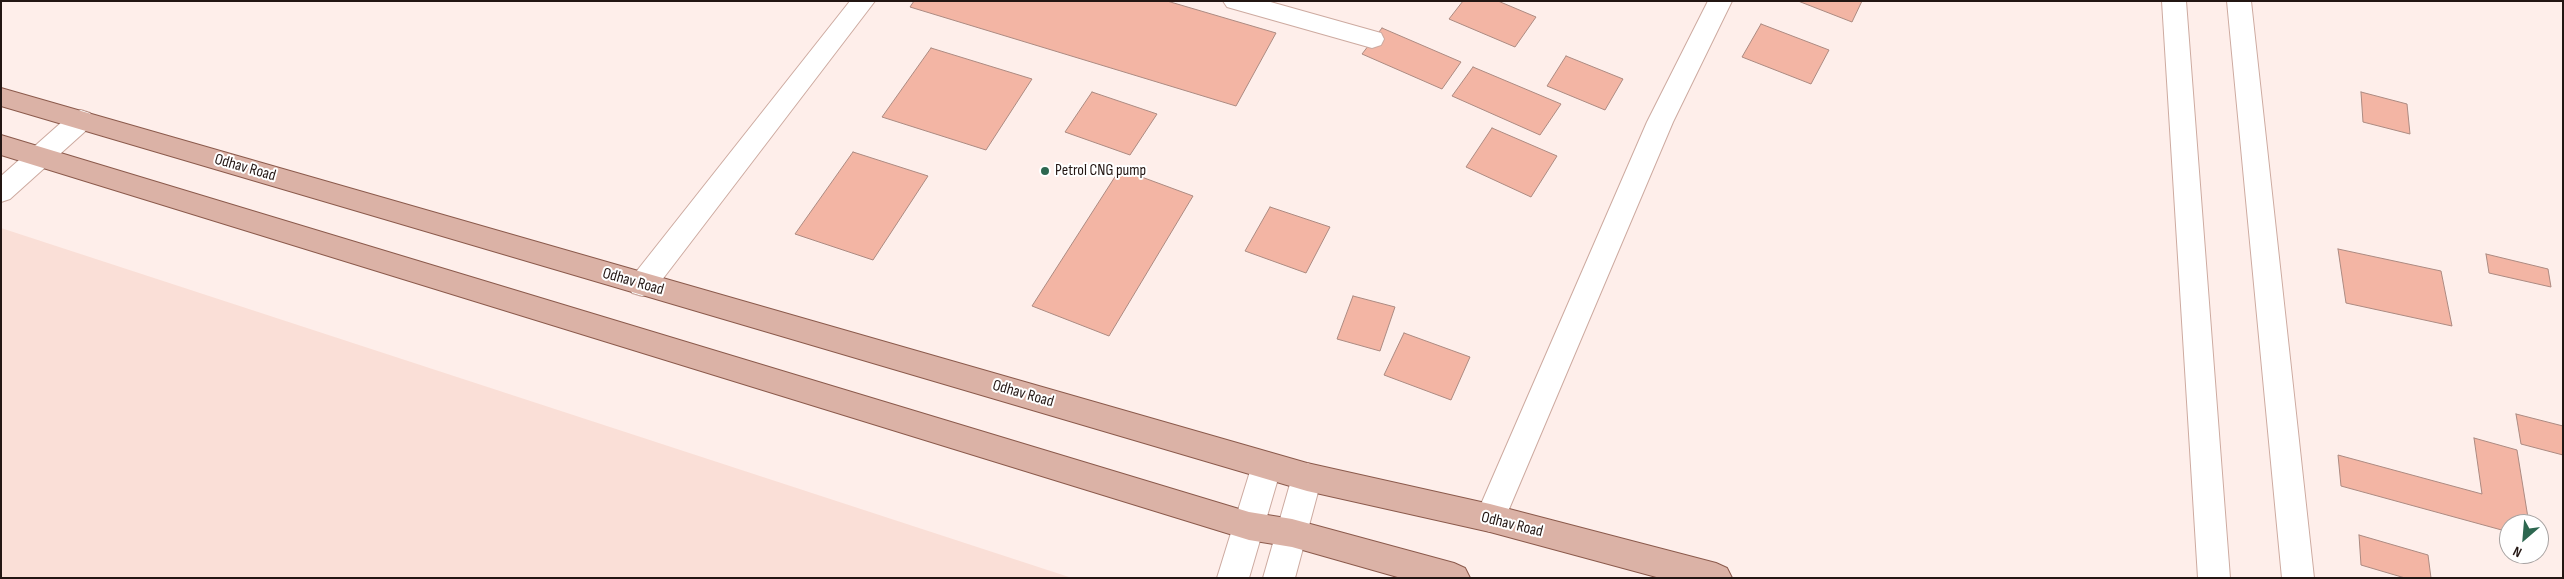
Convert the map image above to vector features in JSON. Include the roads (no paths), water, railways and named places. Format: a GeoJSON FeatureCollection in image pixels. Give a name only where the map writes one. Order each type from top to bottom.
{"type":"FeatureCollection","features":[{"type":"Feature","properties":{"kind":"main road","name":"Odhav Road"},"geometry":{"type":"LineString","coordinates":[[1,96],[642,285],[1307,477],[1490,518],[1716,578]]}},
{"type":"Feature","properties":{"kind":"main road"},"geometry":{"type":"LineString","coordinates":[[1,144],[526,304],[671,351],[1249,526],[1292,533],[1454,578]]}},
{"type":"Feature","properties":{"kind":"street"},"geometry":{"type":"LineString","coordinates":[[642,285],[863,1]]}},
{"type":"Feature","properties":{"kind":"street"},"geometry":{"type":"LineString","coordinates":[[1235,1],[1372,39]]}},
{"type":"Feature","properties":{"kind":"street"},"geometry":{"type":"LineString","coordinates":[[1490,518],[1660,122],[1720,1]]}},
{"type":"Feature","properties":{"kind":"street"},"geometry":{"type":"LineString","coordinates":[[2174,1],[2214,578]]}},
{"type":"Feature","properties":{"kind":"street"},"geometry":{"type":"LineString","coordinates":[[2239,1],[2298,578]]}},
{"type":"Feature","properties":{"kind":"street"},"geometry":{"type":"LineString","coordinates":[[1,192],[81,120]]}},
{"type":"Feature","properties":{"kind":"street"},"geometry":{"type":"LineString","coordinates":[[1233,578],[1266,464]]}},
{"type":"Feature","properties":{"kind":"street"},"geometry":{"type":"LineString","coordinates":[[1279,578],[1307,477]]}},
{"type":"Feature","properties":{"kind":"place","name":"Petrol CNG pump"},"geometry":{"type":"Point","coordinates":[1045,171]}}]}
